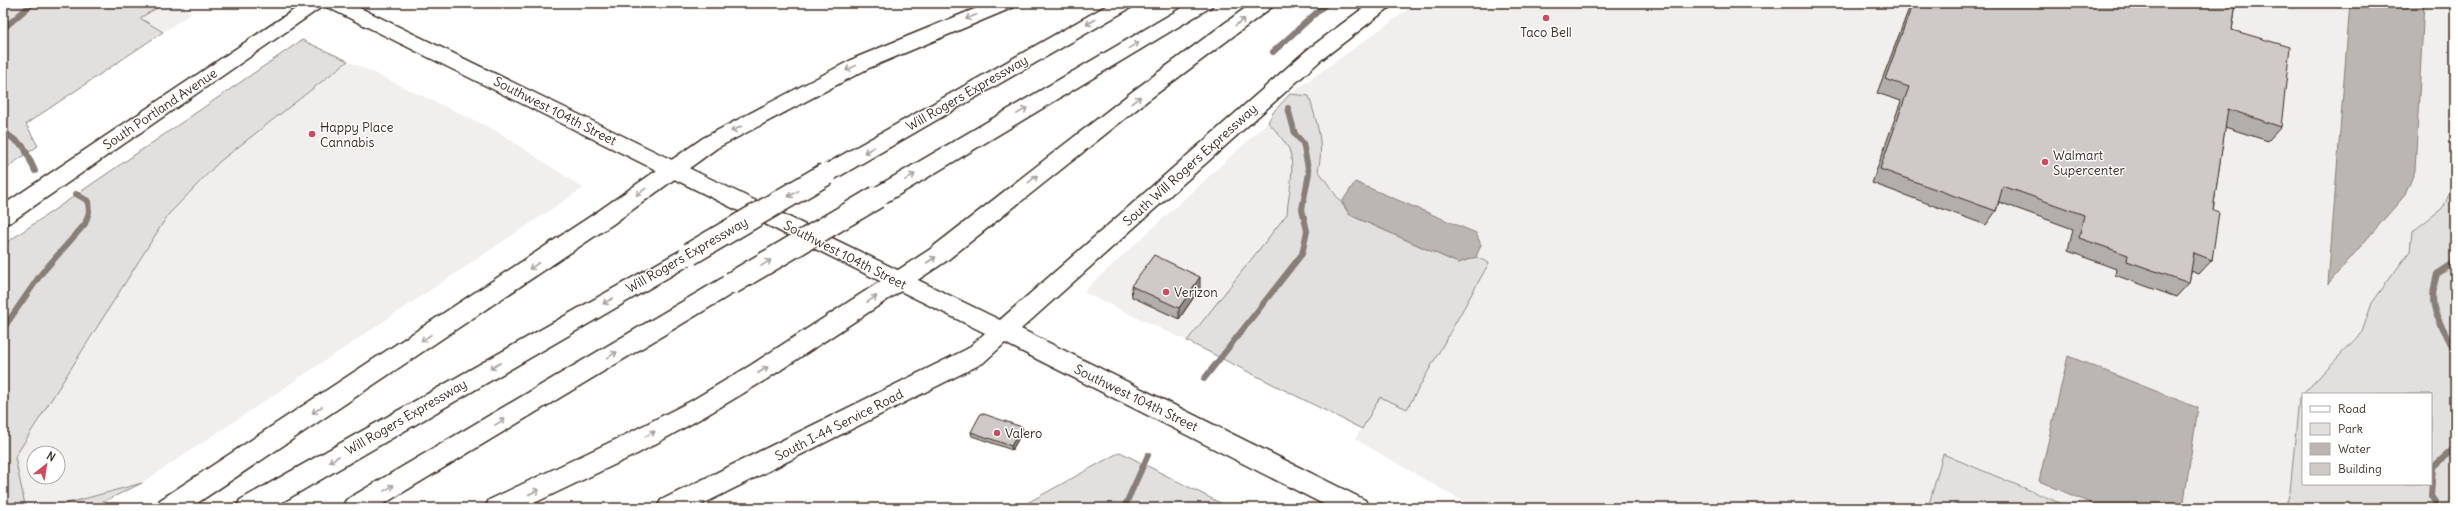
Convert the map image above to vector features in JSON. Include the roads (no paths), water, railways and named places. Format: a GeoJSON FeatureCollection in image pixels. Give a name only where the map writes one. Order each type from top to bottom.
{"type":"FeatureCollection","features":[{"type":"Feature","properties":{"kind":"main road","name":"South Portland Avenue"},"geometry":{"type":"LineString","coordinates":[[3,216],[317,3]]}},
{"type":"Feature","properties":{"kind":"main road","name":"Southwest 104th Street"},"geometry":{"type":"LineString","coordinates":[[334,3],[672,168],[1356,508]]}},
{"type":"Feature","properties":{"kind":"main road"},"geometry":{"type":"LineString","coordinates":[[170,508],[605,218],[672,168],[710,143],[826,81],[907,43],[1007,3]]}},
{"type":"Feature","properties":{"kind":"main road","name":"Will Rogers Expressway"},"geometry":{"type":"LineString","coordinates":[[249,508],[1125,3]]}},
{"type":"Feature","properties":{"kind":"main road"},"geometry":{"type":"LineString","coordinates":[[355,508],[1204,3]]}},
{"type":"Feature","properties":{"kind":"main road"},"geometry":{"type":"LineString","coordinates":[[498,508],[630,445],[699,408],[759,372],[937,256],[1122,110],[1266,3]]}},
{"type":"Feature","properties":{"kind":"main road","name":"South Will Rogers Expressway"},"geometry":{"type":"LineString","coordinates":[[1002,332],[1314,55],[1383,3]]}},
{"type":"Feature","properties":{"kind":"main road","name":"South I-44 Service Road"},"geometry":{"type":"LineString","coordinates":[[670,508],[975,356],[1002,332]]}},
{"type":"Feature","properties":{"kind":"water"},"geometry":{"type":"Polygon","coordinates":[[[2350,3],[2424,3],[2415,171],[2405,195],[2328,284],[2350,3]]]}},
{"type":"Feature","properties":{"kind":"water"},"geometry":{"type":"Polygon","coordinates":[[[1355,182],[1476,233],[1481,245],[1476,257],[1458,263],[1350,215],[1342,202],[1355,182]]]}},
{"type":"Feature","properties":{"kind":"water"},"geometry":{"type":"Polygon","coordinates":[[[2068,356],[2198,408],[2183,508],[2102,508],[2039,481],[2068,356]]]}},
{"type":"Feature","properties":{"kind":"waterway"},"geometry":{"type":"LineString","coordinates":[[3,29],[33,3]]}},
{"type":"Feature","properties":{"kind":"waterway"},"geometry":{"type":"LineString","coordinates":[[1273,52],[1327,3]]}},
{"type":"Feature","properties":{"kind":"waterway"},"geometry":{"type":"LineString","coordinates":[[1204,379],[1302,254],[1307,231],[1302,209],[1309,173],[1303,143],[1295,134],[1288,108]]}},
{"type":"Feature","properties":{"kind":"waterway"},"geometry":{"type":"LineString","coordinates":[[3,131],[24,147],[35,171]]}},
{"type":"Feature","properties":{"kind":"waterway"},"geometry":{"type":"LineString","coordinates":[[3,329],[41,274],[85,224],[89,212],[88,201],[76,194]]}},
{"type":"Feature","properties":{"kind":"waterway"},"geometry":{"type":"LineString","coordinates":[[2455,262],[2437,274],[2433,300],[2437,317],[2455,355]]}},
{"type":"Feature","properties":{"kind":"waterway"},"geometry":{"type":"LineString","coordinates":[[2432,482],[2433,467],[2452,450],[2455,441]]}},
{"type":"Feature","properties":{"kind":"waterway"},"geometry":{"type":"LineString","coordinates":[[1124,508],[1148,455]]}},
{"type":"Feature","properties":{"kind":"waterway"},"geometry":{"type":"LineString","coordinates":[[2432,485],[2431,496],[2439,508]]}},
{"type":"Feature","properties":{"kind":"place","name":"Taco Bell"},"geometry":{"type":"Point","coordinates":[1546,18]}},
{"type":"Feature","properties":{"kind":"place","name":"Happy Place Cannabis"},"geometry":{"type":"Point","coordinates":[312,134]}},
{"type":"Feature","properties":{"kind":"place","name":"Walmart Supercenter"},"geometry":{"type":"Point","coordinates":[2045,162]}},
{"type":"Feature","properties":{"kind":"place","name":"Verizon"},"geometry":{"type":"Point","coordinates":[1166,292]}},
{"type":"Feature","properties":{"kind":"place","name":"Valero"},"geometry":{"type":"Point","coordinates":[997,433]}}]}
